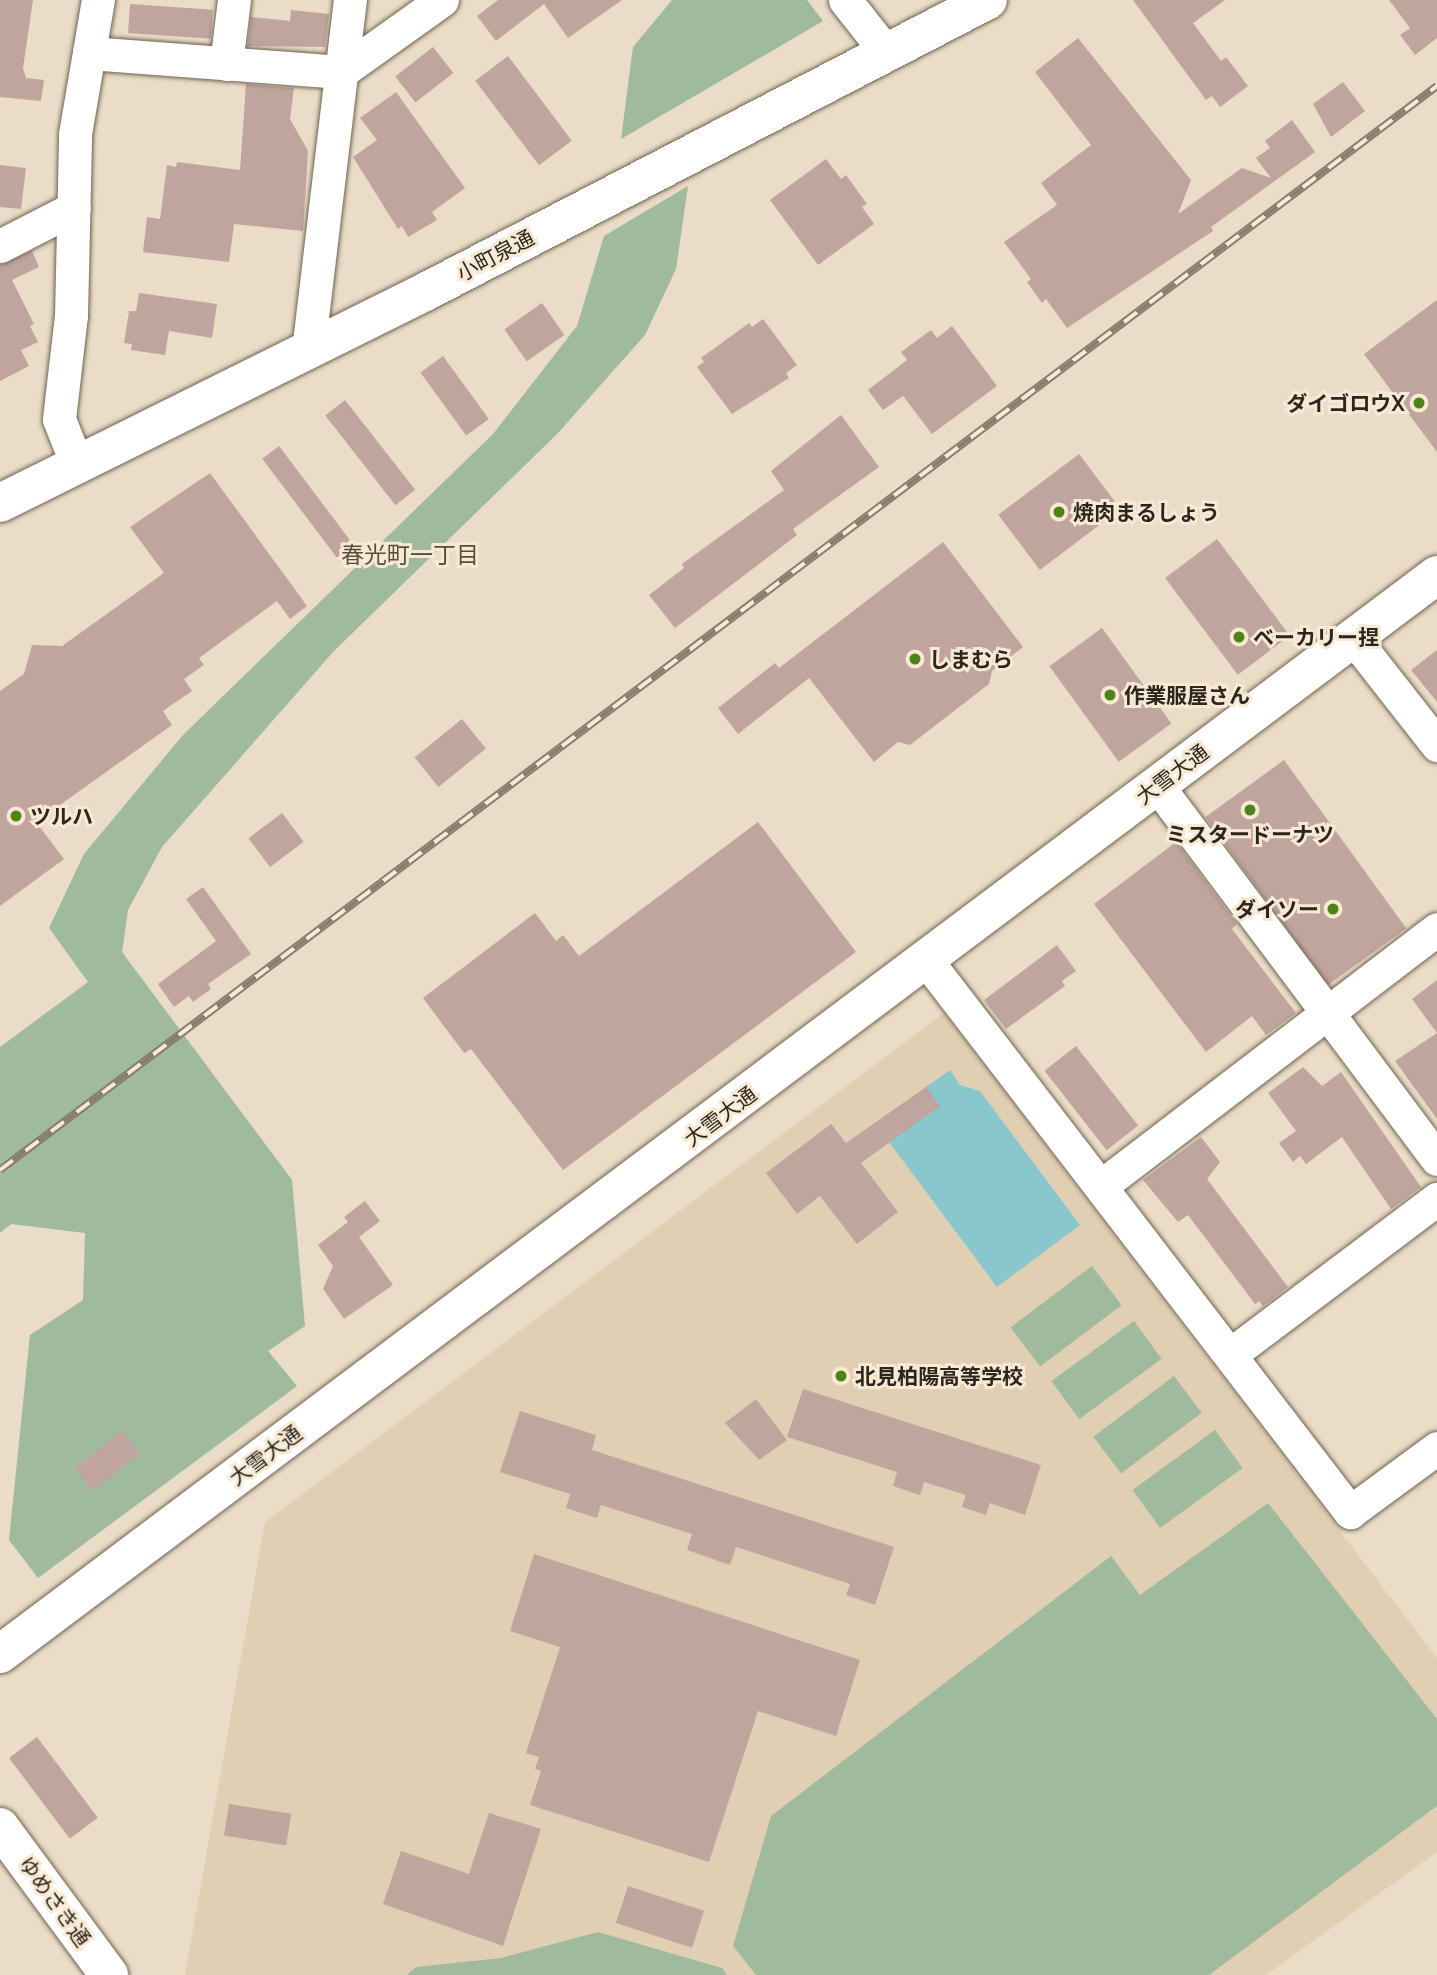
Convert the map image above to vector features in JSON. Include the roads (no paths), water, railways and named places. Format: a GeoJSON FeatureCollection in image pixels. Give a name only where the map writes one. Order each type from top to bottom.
{"type":"FeatureCollection","features":[{"type":"Feature","properties":{"kind":"main road","name":"小町泉通"},"geometry":{"type":"LineString","coordinates":[[0,503],[308,351],[988,0]]}},
{"type":"Feature","properties":{"kind":"main road","name":"大雪大通"},"geometry":{"type":"LineString","coordinates":[[0,1654],[928,961],[1437,575]]}},
{"type":"Feature","properties":{"kind":"main road","name":"ゆめさき通"},"geometry":{"type":"LineString","coordinates":[[0,1827],[109,1975]]}},
{"type":"Feature","properties":{"kind":"street"},"geometry":{"type":"LineString","coordinates":[[77,465],[59,419],[71,316],[75,134],[98,0]]}},
{"type":"Feature","properties":{"kind":"street"},"geometry":{"type":"LineString","coordinates":[[226,64],[234,0]]}},
{"type":"Feature","properties":{"kind":"street"},"geometry":{"type":"LineString","coordinates":[[308,351],[350,0]]}},
{"type":"Feature","properties":{"kind":"street"},"geometry":{"type":"LineString","coordinates":[[89,53],[341,72],[442,0]]}},
{"type":"Feature","properties":{"kind":"street"},"geometry":{"type":"LineString","coordinates":[[845,0],[886,52]]}},
{"type":"Feature","properties":{"kind":"street"},"geometry":{"type":"LineString","coordinates":[[0,246],[74,208]]}},
{"type":"Feature","properties":{"kind":"street"},"geometry":{"type":"LineString","coordinates":[[1354,639],[1437,745]]}},
{"type":"Feature","properties":{"kind":"street"},"geometry":{"type":"LineString","coordinates":[[1157,785],[1437,1159]]}},
{"type":"Feature","properties":{"kind":"street"},"geometry":{"type":"LineString","coordinates":[[1101,1186],[1437,929]]}},
{"type":"Feature","properties":{"kind":"street"},"geometry":{"type":"LineString","coordinates":[[928,961],[1350,1513],[1437,1448]]}},
{"type":"Feature","properties":{"kind":"street"},"geometry":{"type":"LineString","coordinates":[[1231,1354],[1437,1199]]}},
{"type":"Feature","properties":{"kind":"water"},"geometry":{"type":"Polygon","coordinates":[[[950,1070],[960,1085],[980,1091],[1080,1225],[997,1287],[889,1142],[926,1087],[950,1070]]]}},
{"type":"Feature","properties":{"kind":"railway"},"geometry":{"type":"LineString","coordinates":[[0,1170],[1437,86]]}},
{"type":"Feature","properties":{"kind":"place","name":"ダイゴロウX"},"geometry":{"type":"Point","coordinates":[1419,403]}},
{"type":"Feature","properties":{"kind":"place","name":"焼肉まるしょう"},"geometry":{"type":"Point","coordinates":[1059,512]}},
{"type":"Feature","properties":{"kind":"place","name":"ベーカリー捏"},"geometry":{"type":"Point","coordinates":[1239,637]}},
{"type":"Feature","properties":{"kind":"place","name":"しまむら"},"geometry":{"type":"Point","coordinates":[915,659]}},
{"type":"Feature","properties":{"kind":"place","name":"作業服屋さん"},"geometry":{"type":"Point","coordinates":[1110,695]}},
{"type":"Feature","properties":{"kind":"place","name":"ミスタードーナツ"},"geometry":{"type":"Point","coordinates":[1250,810]}},
{"type":"Feature","properties":{"kind":"place","name":"ツルハ"},"geometry":{"type":"Point","coordinates":[16,816]}},
{"type":"Feature","properties":{"kind":"place","name":"ダイソー"},"geometry":{"type":"Point","coordinates":[1333,909]}},
{"type":"Feature","properties":{"kind":"place","name":"北見柏陽高等学校"},"geometry":{"type":"Point","coordinates":[841,1376]}},
{"type":"Feature","properties":{"kind":"district","name":"春光町一丁目"},"geometry":{"type":"Point","coordinates":[410,554]}}]}
